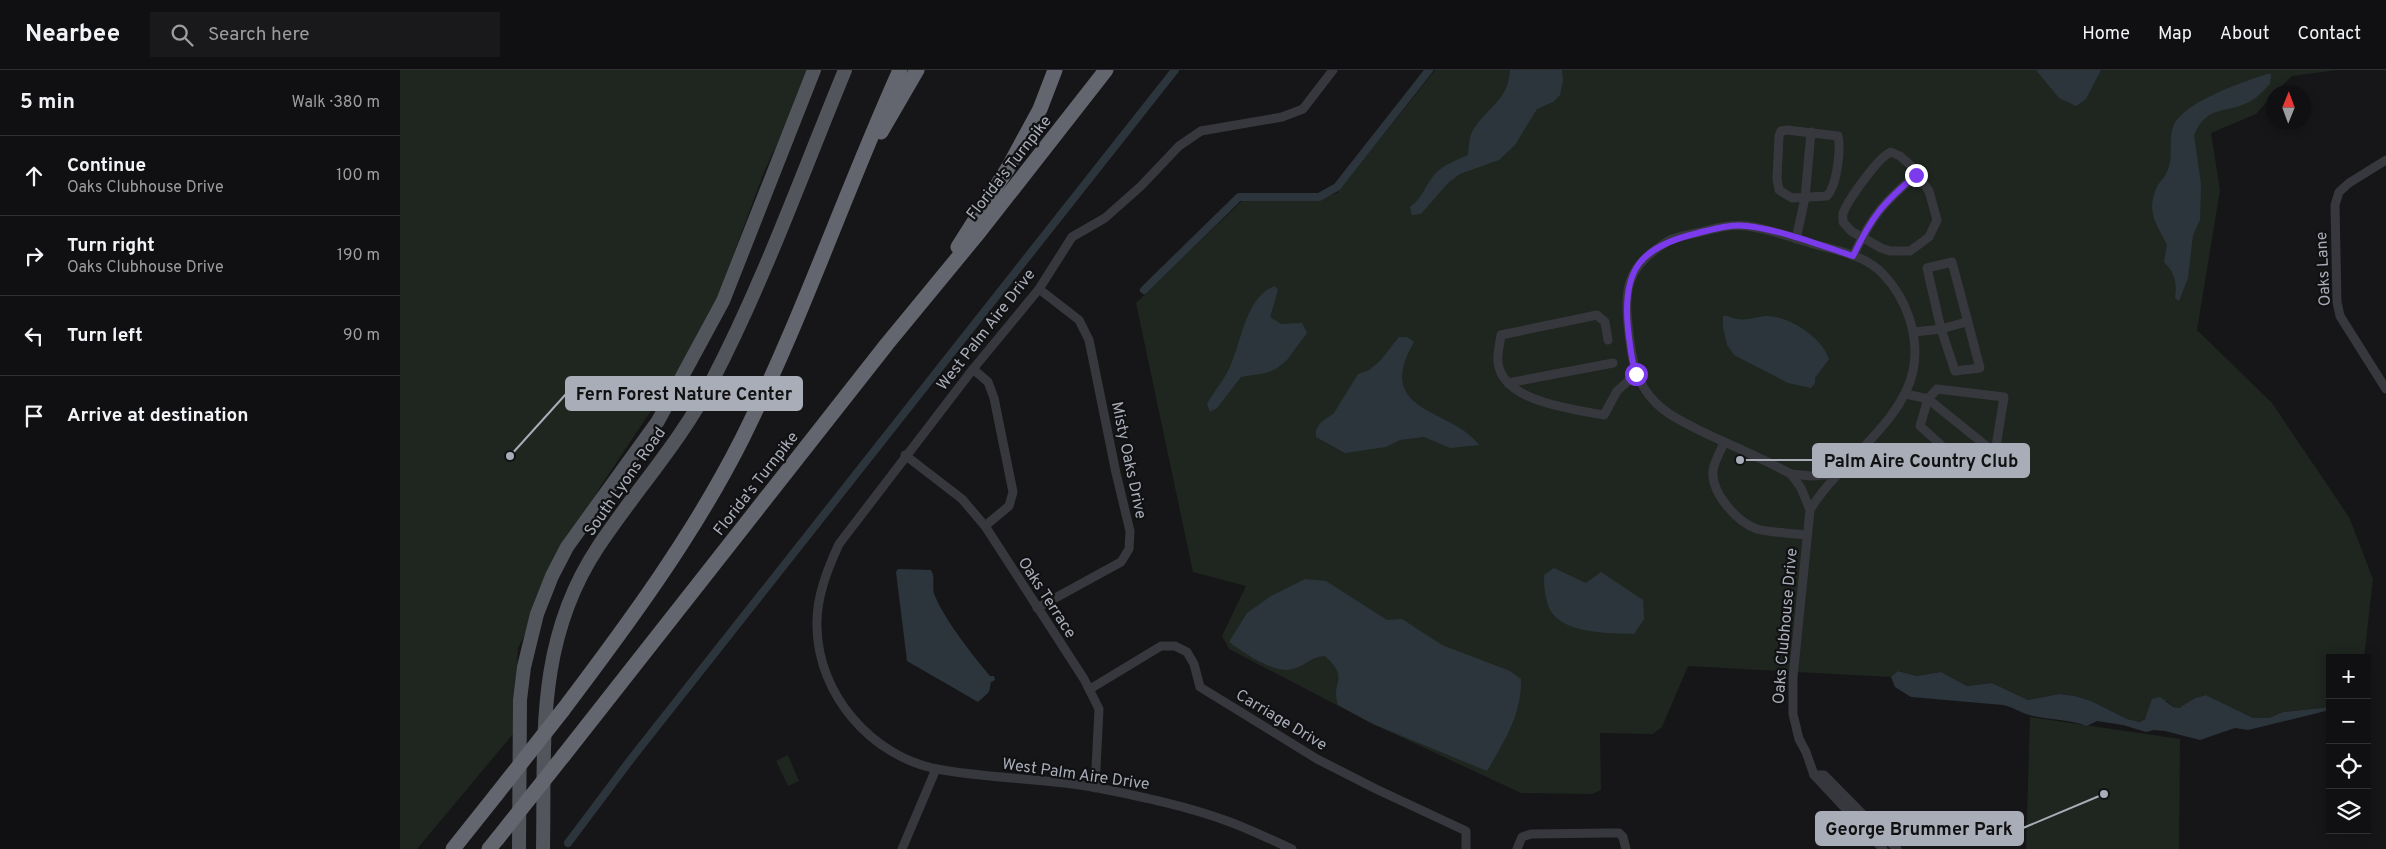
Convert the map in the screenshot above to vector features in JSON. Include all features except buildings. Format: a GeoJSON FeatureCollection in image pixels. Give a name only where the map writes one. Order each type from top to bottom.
{"type":"FeatureCollection","features":[{"type":"Feature","properties":{"kind":"highway","name":"Florida's Turnpike"},"geometry":{"type":"LineString","coordinates":[[453,849],[624,630],[686,535],[741,440],[774,371],[900,70]]}},
{"type":"Feature","properties":{"kind":"highway"},"geometry":{"type":"LineString","coordinates":[[862,157],[875,142],[917,70]]}},
{"type":"Feature","properties":{"kind":"highway"},"geometry":{"type":"LineString","coordinates":[[943,274],[969,227],[1008,168],[1040,109],[1055,70]]}},
{"type":"Feature","properties":{"kind":"highway","name":"Florida's Turnpike"},"geometry":{"type":"LineString","coordinates":[[494,844],[1106,70]]}},
{"type":"Feature","properties":{"kind":"main road","name":"South Lyons Road"},"geometry":{"type":"LineString","coordinates":[[519,849],[520,700],[524,667],[537,614],[552,576],[567,547],[658,421],[723,301],[814,70]]}},
{"type":"Feature","properties":{"kind":"main road","name":"South Lyons Road"},"geometry":{"type":"LineString","coordinates":[[543,849],[545,701],[552,653],[572,595],[597,549],[674,443],[711,384],[748,310],[846,70]]}},
{"type":"Feature","properties":{"kind":"street","name":"West Palm Aire Drive"},"geometry":{"type":"LineString","coordinates":[[1292,849],[1223,820],[1162,801],[1095,788],[936,769],[907,760],[884,747],[862,730],[846,711],[829,683],[820,654],[817,627],[820,596],[827,570],[839,544],[973,368],[1039,289],[1072,237],[1105,218],[1141,186],[1179,146],[1201,131],[1282,117],[1303,108],[1333,70]]}},
{"type":"Feature","properties":{"kind":"street"},"geometry":{"type":"LineString","coordinates":[[1782,131],[1811,132],[1838,136],[1836,176],[1831,191],[1827,196],[1805,198],[1787,196],[1777,186],[1780,136],[1782,131]]}},
{"type":"Feature","properties":{"kind":"street"},"geometry":{"type":"LineString","coordinates":[[1796,239],[1805,198],[1811,132]]}},
{"type":"Feature","properties":{"kind":"street"},"geometry":{"type":"LineString","coordinates":[[1891,152],[1900,156],[1916,175],[1929,192],[1937,220],[1929,237],[1910,251],[1890,251],[1862,237],[1843,222],[1844,210],[1883,156],[1891,152]]}},
{"type":"Feature","properties":{"kind":"street","name":"Oaks Lane"},"geometry":{"type":"LineString","coordinates":[[2386,160],[2349,183],[2339,192],[2335,205],[2337,302],[2340,316],[2386,389]]}},
{"type":"Feature","properties":{"kind":"street"},"geometry":{"type":"LineString","coordinates":[[1853,256],[1875,215],[1889,197],[1916,175]]}},
{"type":"Feature","properties":{"kind":"street","name":"Oaks Clubhouse Drive"},"geometry":{"type":"LineString","coordinates":[[1838,474],[1811,476],[1791,474],[1679,420],[1656,404],[1636,374],[1633,364],[1626,304],[1627,286],[1642,259],[1670,239],[1728,226],[1747,226],[1853,256],[1882,273],[1905,308],[1914,332],[1915,350],[1913,372],[1906,394],[1848,465],[1820,493],[1810,510],[1793,677],[1793,714],[1799,739],[1814,775],[1883,849]]}},
{"type":"Feature","properties":{"kind":"street"},"geometry":{"type":"LineString","coordinates":[[1952,262],[1966,322],[1980,368],[1955,371],[1941,329],[1927,268],[1952,262]]}},
{"type":"Feature","properties":{"kind":"street","name":"Misty Oaks Drive"},"geometry":{"type":"LineString","coordinates":[[1037,608],[1121,562],[1129,549],[1130,531],[1116,474],[1089,340],[1079,320],[1039,289]]}},
{"type":"Feature","properties":{"kind":"street"},"geometry":{"type":"LineString","coordinates":[[1608,340],[1605,322],[1597,315],[1500,335],[1498,363],[1508,383],[1528,398],[1604,415],[1618,391],[1636,374]]}},
{"type":"Feature","properties":{"kind":"street"},"geometry":{"type":"LineString","coordinates":[[1914,332],[1941,329],[1966,322]]}},
{"type":"Feature","properties":{"kind":"street"},"geometry":{"type":"LineString","coordinates":[[1508,383],[1613,363]]}},
{"type":"Feature","properties":{"kind":"street"},"geometry":{"type":"LineString","coordinates":[[973,368],[988,382],[994,398],[1013,492],[1009,506],[985,526]]}},
{"type":"Feature","properties":{"kind":"street"},"geometry":{"type":"LineString","coordinates":[[1937,389],[2004,397],[1995,453],[1971,472],[1920,426],[1928,399],[1937,389]]}},
{"type":"Feature","properties":{"kind":"street"},"geometry":{"type":"LineString","coordinates":[[1906,394],[1928,399],[1995,453]]}},
{"type":"Feature","properties":{"kind":"street","name":"Oaks Clubhouse Drive"},"geometry":{"type":"LineString","coordinates":[[1724,442],[1713,470],[1714,480],[1719,494],[1739,518],[1757,529],[1807,535]]}},
{"type":"Feature","properties":{"kind":"street","name":"Oaks Terrace"},"geometry":{"type":"LineString","coordinates":[[906,455],[962,499],[985,526],[1090,689],[1099,709],[1095,788]]}},
{"type":"Feature","properties":{"kind":"street","name":"Oaks Clubhouse Drive"},"geometry":{"type":"LineString","coordinates":[[1791,474],[1801,488],[1810,510]]}},
{"type":"Feature","properties":{"kind":"street","name":"Carriage Drive"},"geometry":{"type":"LineString","coordinates":[[1090,689],[1161,646],[1175,646],[1187,652],[1194,664],[1200,687],[1317,759],[1466,831],[1466,849]]}},
{"type":"Feature","properties":{"kind":"street"},"geometry":{"type":"LineString","coordinates":[[902,849],[936,769]]}},
{"type":"Feature","properties":{"kind":"street"},"geometry":{"type":"LineString","coordinates":[[1814,775],[1824,774],[1897,849]]}},
{"type":"Feature","properties":{"kind":"street"},"geometry":{"type":"LineString","coordinates":[[1517,849],[1522,837],[1531,834],[1608,832],[1619,833],[1623,837],[1626,849]]}},
{"type":"Feature","properties":{"kind":"shaded area"},"geometry":{"type":"Polygon","coordinates":[[[400,70],[812,70],[764,172],[713,310],[677,372],[600,487],[518,648],[513,734],[417,849],[400,849],[400,70]]]}},
{"type":"Feature","properties":{"kind":"shaded area"},"geometry":{"type":"Polygon","coordinates":[[[1435,70],[2337,70],[2292,76],[2283,85],[2266,85],[2266,103],[2256,114],[2211,133],[2220,190],[2197,330],[2272,403],[2349,517],[2373,579],[2364,654],[2326,654],[2326,707],[2283,712],[2269,718],[2253,718],[2206,695],[2195,698],[2179,708],[2173,707],[2167,701],[2140,722],[2127,719],[2091,701],[2075,696],[2059,694],[2028,700],[1992,683],[1967,686],[1941,672],[1917,676],[1899,671],[1891,677],[1688,666],[1662,727],[1653,734],[1600,733],[1601,790],[1592,794],[1521,793],[1373,724],[1229,649],[1222,636],[1246,586],[1193,572],[1136,303],[1243,200],[1312,201],[1337,193],[1435,70]]]}},
{"type":"Feature","properties":{"kind":"shaded area"},"geometry":{"type":"Polygon","coordinates":[[[1510,70],[1562,70],[1563,81],[1560,95],[1553,102],[1537,109],[1515,145],[1499,160],[1460,174],[1448,183],[1421,214],[1412,215],[1410,207],[1434,175],[1454,161],[1468,155],[1472,132],[1501,97],[1509,81],[1510,70]]]}},
{"type":"Feature","properties":{"kind":"shaded area"},"geometry":{"type":"Polygon","coordinates":[[[2036,70],[2101,70],[2086,99],[2076,106],[2059,98],[2036,70]]]}},
{"type":"Feature","properties":{"kind":"shaded area"},"geometry":{"type":"Polygon","coordinates":[[[2271,74],[2270,84],[2266,85],[2266,88],[2258,96],[2241,106],[2211,114],[2199,125],[2194,135],[2201,184],[2200,220],[2193,235],[2188,278],[2179,301],[2175,298],[2176,287],[2173,274],[2164,262],[2167,245],[2156,223],[2152,202],[2158,185],[2169,166],[2173,127],[2179,118],[2200,101],[2229,88],[2271,74]]]}},
{"type":"Feature","properties":{"kind":"shaded area"},"geometry":{"type":"Polygon","coordinates":[[[1275,286],[1278,290],[1270,317],[1281,324],[1302,323],[1307,333],[1287,360],[1276,369],[1266,373],[1241,377],[1217,408],[1210,412],[1207,404],[1229,369],[1251,309],[1265,291],[1275,286]]]}},
{"type":"Feature","properties":{"kind":"shaded area"},"geometry":{"type":"Polygon","coordinates":[[[1723,316],[1748,319],[1765,316],[1784,319],[1794,323],[1812,335],[1829,359],[1815,378],[1815,383],[1811,388],[1788,383],[1734,355],[1727,345],[1723,327],[1723,316]]]}},
{"type":"Feature","properties":{"kind":"shaded area"},"geometry":{"type":"Polygon","coordinates":[[[1399,337],[1407,337],[1414,342],[1404,366],[1403,383],[1409,396],[1421,407],[1467,433],[1479,445],[1450,448],[1424,437],[1400,440],[1386,447],[1345,453],[1316,437],[1316,430],[1320,423],[1334,413],[1358,374],[1369,370],[1380,361],[1399,337]]]}},
{"type":"Feature","properties":{"kind":"shaded area"},"geometry":{"type":"Polygon","coordinates":[[[1554,568],[1586,583],[1601,572],[1643,600],[1644,619],[1634,634],[1578,629],[1559,620],[1550,609],[1545,589],[1544,575],[1554,568]]]}},
{"type":"Feature","properties":{"kind":"shaded area"},"geometry":{"type":"Polygon","coordinates":[[[898,569],[931,570],[934,593],[945,616],[983,668],[990,676],[994,676],[995,680],[991,682],[989,692],[978,702],[907,661],[896,572],[898,569]]]}},
{"type":"Feature","properties":{"kind":"shaded area"},"geometry":{"type":"Polygon","coordinates":[[[1305,579],[1326,581],[1387,620],[1402,619],[1442,645],[1510,671],[1521,679],[1521,692],[1511,727],[1487,771],[1373,724],[1338,705],[1336,697],[1337,670],[1325,656],[1320,656],[1297,668],[1277,669],[1260,662],[1229,642],[1247,613],[1271,596],[1305,579]]]}},
{"type":"Feature","properties":{"kind":"shaded area"},"geometry":{"type":"Polygon","coordinates":[[[1898,671],[1917,676],[1941,672],[1967,686],[1992,683],[2028,700],[2059,694],[2075,696],[2091,701],[2127,719],[2140,722],[2145,719],[2152,699],[2160,697],[2173,707],[2179,708],[2195,698],[2206,695],[2253,718],[2269,718],[2283,712],[2326,707],[2326,711],[2248,730],[2235,728],[2200,740],[2165,731],[2154,730],[2146,732],[2123,725],[2097,721],[2087,726],[2029,715],[2003,705],[1911,697],[1895,687],[1891,677],[1898,671]]]}},
{"type":"Feature","properties":{"kind":"shaded area"},"geometry":{"type":"Polygon","coordinates":[[[2030,717],[2180,739],[2179,849],[2026,849],[2030,717]]]}},
{"type":"Feature","properties":{"kind":"shaded area"},"geometry":{"type":"Polygon","coordinates":[[[788,755],[799,781],[788,786],[776,761],[788,755]]]}},
{"type":"Feature","properties":{"kind":"waterway"},"geometry":{"type":"LineString","coordinates":[[568,843],[631,759],[1175,70]]}},
{"type":"Feature","properties":{"kind":"waterway"},"geometry":{"type":"LineString","coordinates":[[1144,290],[1239,197],[1319,197],[1337,187],[1429,70]]}},
{"type":"Feature","properties":{"kind":"place","name":"Fern Forest Nature Center"},"geometry":{"type":"Point","coordinates":[510,456]}},
{"type":"Feature","properties":{"kind":"place","name":"Palm Aire Country Club"},"geometry":{"type":"Point","coordinates":[1740,460]}},
{"type":"Feature","properties":{"kind":"place","name":"George Brummer Park"},"geometry":{"type":"Point","coordinates":[2104,794]}},
{"type":"Feature","properties":{"kind":"route"},"geometry":{"type":"LineString","coordinates":[[1636,374],[1629,334],[1626,304],[1627,286],[1642,259],[1670,239],[1728,226],[1747,226],[1853,256],[1875,215],[1889,197],[1916,175]]}}]}
